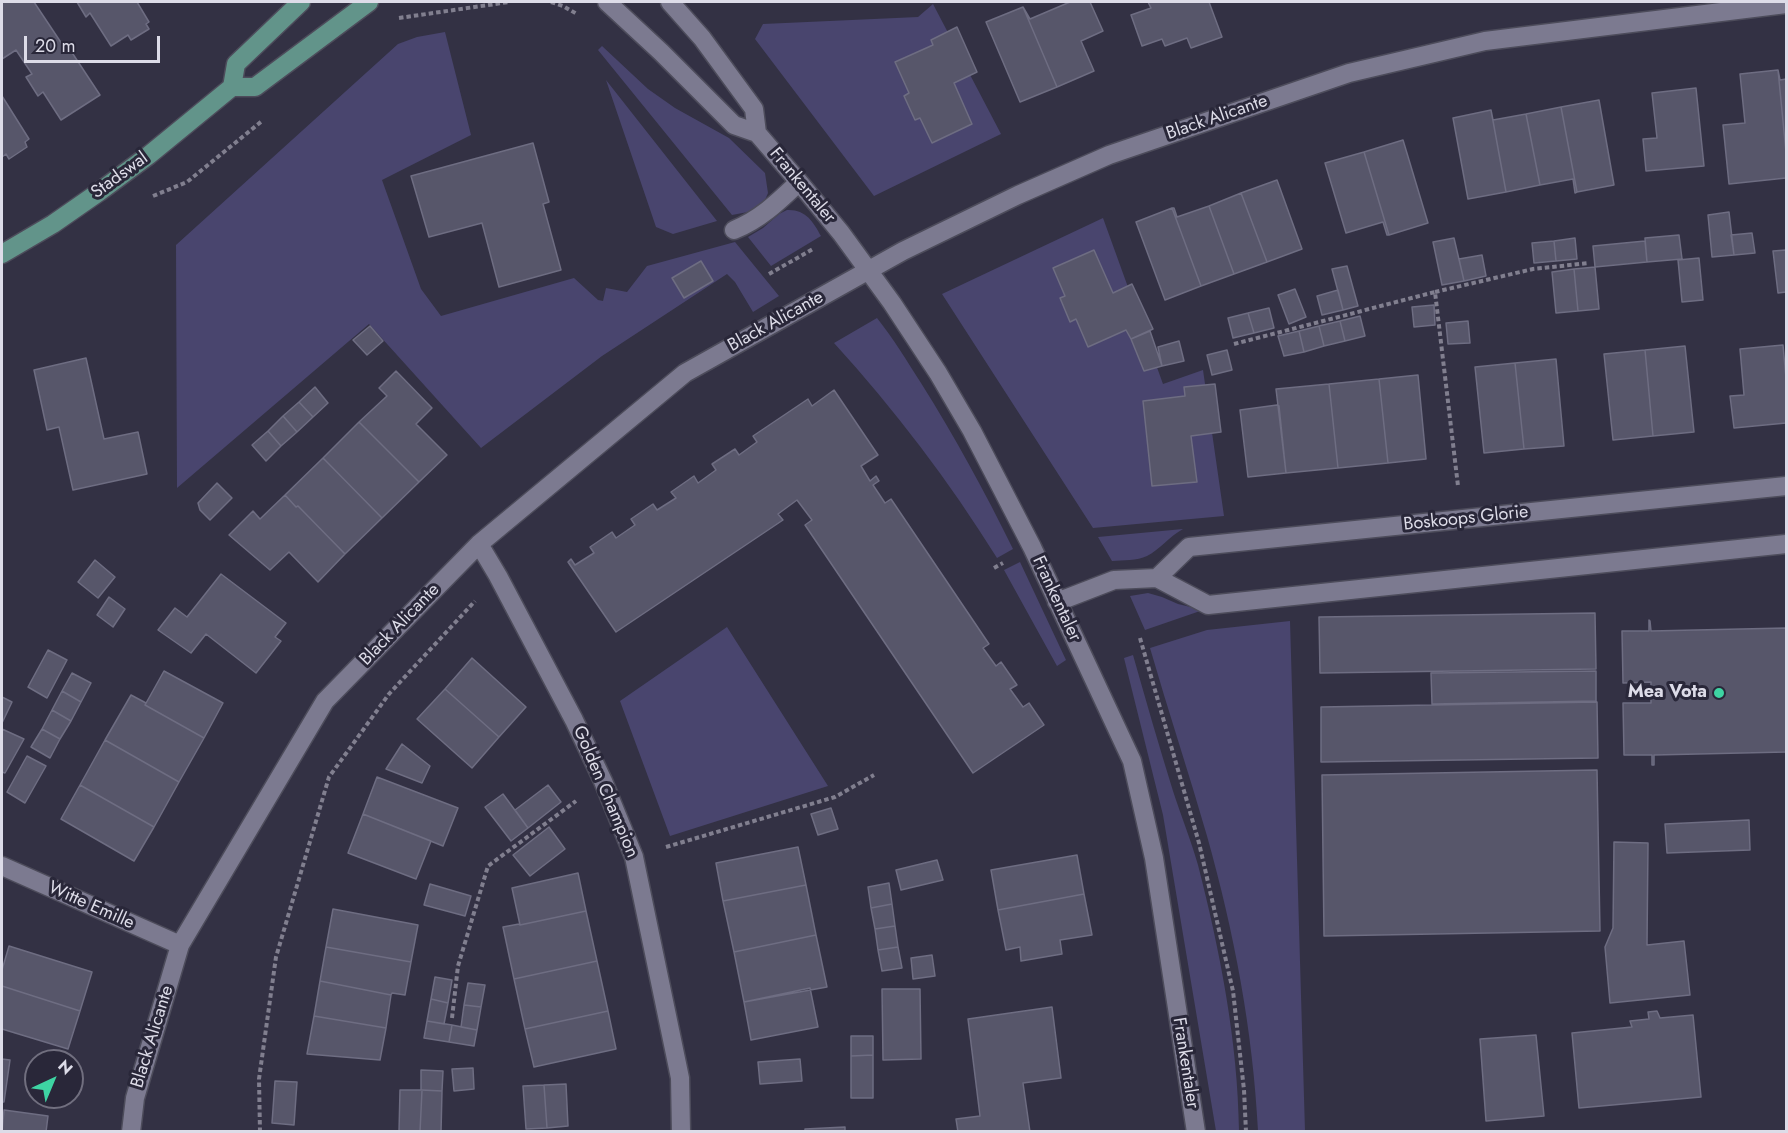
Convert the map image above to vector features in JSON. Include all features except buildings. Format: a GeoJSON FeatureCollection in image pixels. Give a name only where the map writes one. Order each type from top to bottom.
{"type":"FeatureCollection","features":[{"type":"Feature","properties":{"kind":"main road"},"geometry":{"type":"LineString","coordinates":[[301,2],[236,64],[232,87],[255,87],[369,2]]}},
{"type":"Feature","properties":{"kind":"main road","name":"Stadswal"},"geometry":{"type":"LineString","coordinates":[[2,254],[53,224],[99,192],[149,155],[232,87]]}},
{"type":"Feature","properties":{"kind":"street","name":"Frankentaler"},"geometry":{"type":"LineString","coordinates":[[607,2],[734,125],[758,133]]}},
{"type":"Feature","properties":{"kind":"street","name":"Frankentaler"},"geometry":{"type":"LineString","coordinates":[[670,2],[702,38],[754,109],[758,133],[841,233],[892,303],[938,374],[972,431],[1032,547],[1132,761],[1155,858],[1196,1131]]}},
{"type":"Feature","properties":{"kind":"street","name":"Black Alicante"},"geometry":{"type":"LineString","coordinates":[[131,1131],[135,1098],[180,945],[325,701],[479,544],[685,374],[868,270],[981,212],[1109,155],[1349,73],[1485,41],[1786,4]]}},
{"type":"Feature","properties":{"kind":"street"},"geometry":{"type":"LineString","coordinates":[[734,230],[753,222],[799,182]]}},
{"type":"Feature","properties":{"kind":"street","name":"Boskoops Glorie"},"geometry":{"type":"LineString","coordinates":[[1157,578],[1189,547],[1786,486]]}},
{"type":"Feature","properties":{"kind":"street","name":"Golden Champion"},"geometry":{"type":"LineString","coordinates":[[479,544],[574,720],[603,781],[634,856],[680,1078],[681,1131]]}},
{"type":"Feature","properties":{"kind":"street"},"geometry":{"type":"LineString","coordinates":[[1057,602],[1114,580],[1157,578],[1208,605],[1786,544]]}},
{"type":"Feature","properties":{"kind":"street","name":"Witte Emille"},"geometry":{"type":"LineString","coordinates":[[2,866],[180,945]]}},
{"type":"Feature","properties":{"kind":"path"},"geometry":{"type":"LineString","coordinates":[[401,17],[509,2]]}},
{"type":"Feature","properties":{"kind":"path"},"geometry":{"type":"LineString","coordinates":[[551,2],[578,15],[582,9]]}},
{"type":"Feature","properties":{"kind":"path"},"geometry":{"type":"LineString","coordinates":[[224,152],[228,156]]}},
{"type":"Feature","properties":{"kind":"path"},"geometry":{"type":"LineString","coordinates":[[166,190],[179,185]]}},
{"type":"Feature","properties":{"kind":"path"},"geometry":{"type":"LineString","coordinates":[[769,274],[814,248]]}},
{"type":"Feature","properties":{"kind":"path"},"geometry":{"type":"LineString","coordinates":[[1234,344],[1533,269],[1589,263]]}},
{"type":"Feature","properties":{"kind":"path"},"geometry":{"type":"LineString","coordinates":[[1435,292],[1461,520]]}},
{"type":"Feature","properties":{"kind":"path"},"geometry":{"type":"LineString","coordinates":[[260,1131],[259,1078],[276,957],[329,777],[388,694],[498,576]]}},
{"type":"Feature","properties":{"kind":"path"},"geometry":{"type":"LineString","coordinates":[[1140,638],[1199,843],[1233,991],[1246,1131]]}},
{"type":"Feature","properties":{"kind":"path"},"geometry":{"type":"LineString","coordinates":[[634,856],[835,797],[874,775]]}},
{"type":"Feature","properties":{"kind":"path"},"geometry":{"type":"LineString","coordinates":[[452,1018],[458,966],[488,866],[603,781]]}},
{"type":"Feature","properties":{"kind":"shaded area"},"geometry":{"type":"Polygon","coordinates":[[[933,4],[1001,134],[874,196],[755,39],[763,24],[918,17],[933,4]]]}},
{"type":"Feature","properties":{"kind":"shaded area"},"geometry":{"type":"Polygon","coordinates":[[[445,32],[471,135],[382,180],[421,289],[441,316],[574,278],[598,300],[603,301],[606,288],[627,292],[647,266],[735,242],[779,296],[753,312],[735,282],[727,274],[602,356],[481,448],[369,324],[177,488],[176,245],[398,44],[417,37],[445,32]]]}},
{"type":"Feature","properties":{"kind":"shaded area"},"geometry":{"type":"Polygon","coordinates":[[[602,46],[648,89],[675,108],[729,138],[765,173],[768,193],[765,200],[753,211],[732,215],[598,50],[602,46]]]}},
{"type":"Feature","properties":{"kind":"shaded area"},"geometry":{"type":"Polygon","coordinates":[[[606,80],[717,221],[673,234],[656,227],[606,80]]]}},
{"type":"Feature","properties":{"kind":"shaded area"},"geometry":{"type":"Polygon","coordinates":[[[787,210],[799,212],[808,217],[821,236],[771,266],[748,237],[787,210]]]}},
{"type":"Feature","properties":{"kind":"shaded area"},"geometry":{"type":"Polygon","coordinates":[[[1103,218],[1163,384],[1203,370],[1224,516],[1093,528],[942,294],[1103,218]]]}},
{"type":"Feature","properties":{"kind":"shaded area"},"geometry":{"type":"Polygon","coordinates":[[[877,318],[946,424],[1013,549],[997,558],[960,501],[920,447],[834,343],[877,318]]]}},
{"type":"Feature","properties":{"kind":"shaded area"},"geometry":{"type":"Polygon","coordinates":[[[1183,529],[1143,558],[1130,560],[1112,561],[1098,537],[1183,529]]]}},
{"type":"Feature","properties":{"kind":"shaded area"},"geometry":{"type":"Polygon","coordinates":[[[1020,562],[1066,660],[1057,666],[1004,570],[1020,562]]]}},
{"type":"Feature","properties":{"kind":"shaded area"},"geometry":{"type":"Polygon","coordinates":[[[1148,593],[1203,610],[1145,630],[1130,596],[1148,593]]]}},
{"type":"Feature","properties":{"kind":"shaded area"},"geometry":{"type":"Polygon","coordinates":[[[1290,621],[1305,1131],[1258,1131],[1247,1019],[1226,909],[1207,836],[1150,648],[1207,630],[1290,621]]]}},
{"type":"Feature","properties":{"kind":"shaded area"},"geometry":{"type":"Polygon","coordinates":[[[727,627],[828,786],[670,836],[620,701],[727,627]]]}},
{"type":"Feature","properties":{"kind":"shaded area"},"geometry":{"type":"Polygon","coordinates":[[[1133,655],[1173,791],[1198,865],[1214,930],[1231,1030],[1239,1131],[1216,1131],[1163,815],[1124,658],[1133,655]]]}},
{"type":"Feature","properties":{"kind":"place","name":"Mea Vota"},"geometry":{"type":"Point","coordinates":[1719,693]}}]}
